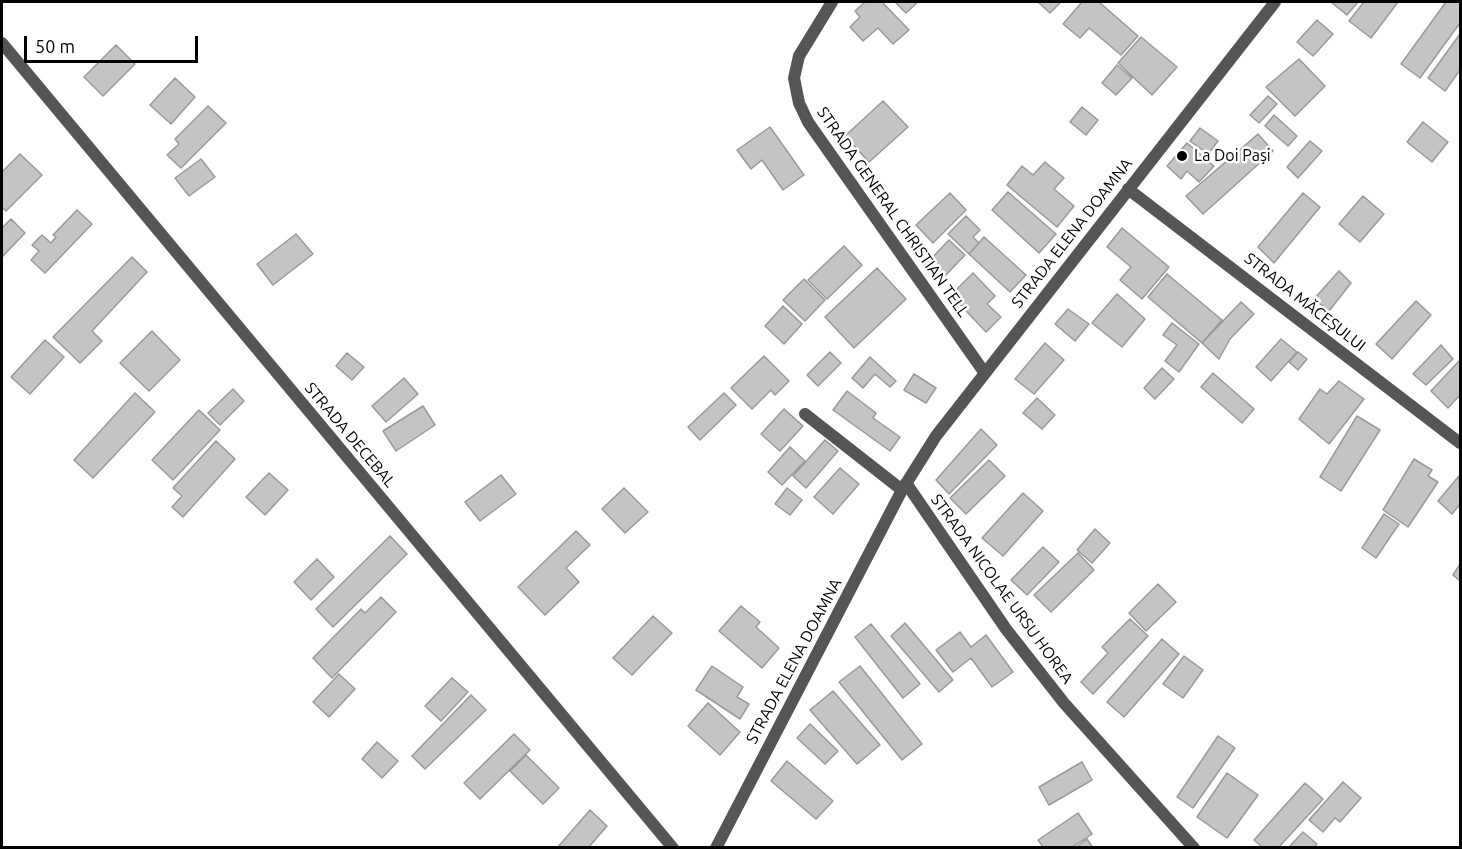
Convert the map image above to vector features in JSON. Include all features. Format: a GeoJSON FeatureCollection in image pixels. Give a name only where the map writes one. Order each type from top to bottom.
{"type":"FeatureCollection","features":[{"type":"Feature","properties":{"kind":"street","name":"STRADA GENERAL CHRISTIAN TELL"},"geometry":{"type":"LineString","coordinates":[[832,2],[799,56],[794,78],[800,103],[808,122],[984,372]]}},
{"type":"Feature","properties":{"kind":"street","name":"STRADA ELENA DOAMNA"},"geometry":{"type":"LineString","coordinates":[[716,848],[904,486],[984,372],[1275,2]]}},
{"type":"Feature","properties":{"kind":"street","name":"STRADA DECEBAL"},"geometry":{"type":"LineString","coordinates":[[2,43],[673,848]]}},
{"type":"Feature","properties":{"kind":"street","name":"STRADA MĂCEȘULUI"},"geometry":{"type":"LineString","coordinates":[[1128,189],[1461,443]]}},
{"type":"Feature","properties":{"kind":"street"},"geometry":{"type":"LineString","coordinates":[[805,414],[904,486]]}},
{"type":"Feature","properties":{"kind":"street","name":"STRADA NICOLAE URSU HOREA"},"geometry":{"type":"LineString","coordinates":[[904,486],[1006,628],[1057,693],[1120,768],[1194,848]]}},
{"type":"Feature","properties":{"kind":"building"},"geometry":{"type":"Polygon","coordinates":[[[865,2],[882,2],[909,30],[893,44],[878,28],[863,41],[850,27],[860,17],[855,11],[865,2]]]}},
{"type":"Feature","properties":{"kind":"building"},"geometry":{"type":"Polygon","coordinates":[[[895,2],[918,2],[906,13],[895,2]]]}},
{"type":"Feature","properties":{"kind":"building"},"geometry":{"type":"Polygon","coordinates":[[[1038,2],[1061,2],[1050,13],[1038,2]]]}},
{"type":"Feature","properties":{"kind":"building"},"geometry":{"type":"Polygon","coordinates":[[[1082,2],[1099,2],[1138,36],[1121,55],[1089,28],[1080,38],[1063,24],[1082,2]]]}},
{"type":"Feature","properties":{"kind":"building"},"geometry":{"type":"Polygon","coordinates":[[[1331,2],[1358,2],[1347,15],[1331,2]]]}},
{"type":"Feature","properties":{"kind":"building"},"geometry":{"type":"Polygon","coordinates":[[[1364,2],[1398,2],[1371,38],[1349,21],[1364,2]]]}},
{"type":"Feature","properties":{"kind":"building"},"geometry":{"type":"Polygon","coordinates":[[[1446,2],[1460,2],[1460,23],[1420,78],[1401,64],[1446,2]]]}},
{"type":"Feature","properties":{"kind":"building"},"geometry":{"type":"Polygon","coordinates":[[[1317,20],[1333,34],[1313,56],[1297,42],[1317,20]]]}},
{"type":"Feature","properties":{"kind":"building"},"geometry":{"type":"Polygon","coordinates":[[[1460,34],[1460,70],[1445,91],[1428,78],[1460,34]]]}},
{"type":"Feature","properties":{"kind":"building"},"geometry":{"type":"Polygon","coordinates":[[[1141,37],[1177,67],[1152,95],[1118,63],[1141,37]]]}},
{"type":"Feature","properties":{"kind":"building"},"geometry":{"type":"Polygon","coordinates":[[[116,45],[135,64],[103,96],[84,77],[116,45]]]}},
{"type":"Feature","properties":{"kind":"building"},"geometry":{"type":"Polygon","coordinates":[[[1299,59],[1325,86],[1295,116],[1266,87],[1299,59]]]}},
{"type":"Feature","properties":{"kind":"building"},"geometry":{"type":"Polygon","coordinates":[[[1117,65],[1132,78],[1116,95],[1102,83],[1117,65]]]}},
{"type":"Feature","properties":{"kind":"building"},"geometry":{"type":"Polygon","coordinates":[[[175,78],[195,97],[171,124],[150,105],[175,78]]]}},
{"type":"Feature","properties":{"kind":"building"},"geometry":{"type":"Polygon","coordinates":[[[1268,96],[1277,104],[1259,123],[1250,115],[1268,96]]]}},
{"type":"Feature","properties":{"kind":"building"},"geometry":{"type":"Polygon","coordinates":[[[883,101],[908,127],[869,162],[845,136],[883,101]]]}},
{"type":"Feature","properties":{"kind":"building"},"geometry":{"type":"Polygon","coordinates":[[[208,106],[226,123],[181,168],[167,155],[179,144],[175,139],[208,106]]]}},
{"type":"Feature","properties":{"kind":"building"},"geometry":{"type":"Polygon","coordinates":[[[1082,107],[1098,120],[1086,135],[1070,122],[1082,107]]]}},
{"type":"Feature","properties":{"kind":"building"},"geometry":{"type":"Polygon","coordinates":[[[1274,115],[1297,136],[1288,146],[1265,126],[1274,115]]]}},
{"type":"Feature","properties":{"kind":"building"},"geometry":{"type":"Polygon","coordinates":[[[1423,122],[1448,142],[1432,162],[1407,142],[1423,122]]]}},
{"type":"Feature","properties":{"kind":"building"},"geometry":{"type":"Polygon","coordinates":[[[770,127],[804,175],[783,190],[762,160],[751,169],[737,150],[770,127]]]}},
{"type":"Feature","properties":{"kind":"building"},"geometry":{"type":"Polygon","coordinates":[[[1200,128],[1218,141],[1208,154],[1190,141],[1200,128]]]}},
{"type":"Feature","properties":{"kind":"building"},"geometry":{"type":"Polygon","coordinates":[[[1258,134],[1273,151],[1203,214],[1186,196],[1258,134]]]}},
{"type":"Feature","properties":{"kind":"building"},"geometry":{"type":"Polygon","coordinates":[[[1310,141],[1322,151],[1298,178],[1287,167],[1310,141]]]}},
{"type":"Feature","properties":{"kind":"building"},"geometry":{"type":"Polygon","coordinates":[[[1187,143],[1214,166],[1199,182],[1187,171],[1181,179],[1167,166],[1187,143]]]}},
{"type":"Feature","properties":{"kind":"building"},"geometry":{"type":"Polygon","coordinates":[[[20,154],[42,175],[6,211],[2,207],[2,172],[20,154]]]}},
{"type":"Feature","properties":{"kind":"building"},"geometry":{"type":"Polygon","coordinates":[[[201,159],[215,177],[189,196],[175,178],[201,159]]]}},
{"type":"Feature","properties":{"kind":"building"},"geometry":{"type":"Polygon","coordinates":[[[1045,162],[1064,178],[1054,189],[1074,206],[1057,227],[1007,185],[1022,166],[1033,175],[1045,162]]]}},
{"type":"Feature","properties":{"kind":"building"},"geometry":{"type":"Polygon","coordinates":[[[1008,192],[1056,234],[1039,253],[992,210],[1008,192]]]}},
{"type":"Feature","properties":{"kind":"building"},"geometry":{"type":"Polygon","coordinates":[[[950,193],[966,210],[933,243],[916,225],[950,193]]]}},
{"type":"Feature","properties":{"kind":"building"},"geometry":{"type":"Polygon","coordinates":[[[1303,193],[1320,207],[1274,263],[1258,247],[1303,193]]]}},
{"type":"Feature","properties":{"kind":"building"},"geometry":{"type":"Polygon","coordinates":[[[1363,196],[1384,214],[1360,242],[1339,224],[1363,196]]]}},
{"type":"Feature","properties":{"kind":"building"},"geometry":{"type":"Polygon","coordinates":[[[77,210],[92,224],[45,273],[31,260],[39,251],[32,245],[42,235],[51,243],[56,237],[53,235],[77,210]]]}},
{"type":"Feature","properties":{"kind":"building"},"geometry":{"type":"Polygon","coordinates":[[[966,216],[980,230],[973,237],[979,243],[969,254],[948,234],[966,216]]]}},
{"type":"Feature","properties":{"kind":"building"},"geometry":{"type":"Polygon","coordinates":[[[11,219],[25,233],[2,257],[2,228],[11,219]]]}},
{"type":"Feature","properties":{"kind":"building"},"geometry":{"type":"Polygon","coordinates":[[[1122,228],[1169,267],[1142,299],[1120,280],[1131,267],[1107,247],[1122,228]]]}},
{"type":"Feature","properties":{"kind":"building"},"geometry":{"type":"Polygon","coordinates":[[[296,234],[313,254],[273,285],[257,264],[296,234]]]}},
{"type":"Feature","properties":{"kind":"building"},"geometry":{"type":"Polygon","coordinates":[[[984,237],[1026,275],[1010,292],[969,254],[984,237]]]}},
{"type":"Feature","properties":{"kind":"building"},"geometry":{"type":"Polygon","coordinates":[[[949,240],[965,255],[941,280],[925,265],[949,240]]]}},
{"type":"Feature","properties":{"kind":"building"},"geometry":{"type":"Polygon","coordinates":[[[844,246],[862,265],[827,299],[808,280],[844,246]]]}},
{"type":"Feature","properties":{"kind":"building"},"geometry":{"type":"Polygon","coordinates":[[[132,257],[147,272],[92,331],[102,341],[80,363],[53,337],[132,257]]]}},
{"type":"Feature","properties":{"kind":"building"},"geometry":{"type":"Polygon","coordinates":[[[877,268],[906,299],[854,348],[825,317],[877,268]]]}},
{"type":"Feature","properties":{"kind":"building"},"geometry":{"type":"Polygon","coordinates":[[[1339,271],[1351,283],[1329,311],[1314,299],[1339,271]]]}},
{"type":"Feature","properties":{"kind":"building"},"geometry":{"type":"Polygon","coordinates":[[[973,273],[995,296],[987,304],[1001,317],[986,332],[951,295],[973,273]]]}},
{"type":"Feature","properties":{"kind":"building"},"geometry":{"type":"Polygon","coordinates":[[[1167,274],[1222,320],[1202,343],[1148,297],[1167,274]]]}},
{"type":"Feature","properties":{"kind":"building"},"geometry":{"type":"Polygon","coordinates":[[[804,279],[825,300],[805,321],[783,300],[804,279]]]}},
{"type":"Feature","properties":{"kind":"building"},"geometry":{"type":"Polygon","coordinates":[[[1117,294],[1145,319],[1122,347],[1092,323],[1117,294]]]}},
{"type":"Feature","properties":{"kind":"building"},"geometry":{"type":"Polygon","coordinates":[[[1416,301],[1431,315],[1392,359],[1376,344],[1416,301]]]}},
{"type":"Feature","properties":{"kind":"building"},"geometry":{"type":"Polygon","coordinates":[[[1241,302],[1254,314],[1230,339],[1219,359],[1202,343],[1241,302]]]}},
{"type":"Feature","properties":{"kind":"building"},"geometry":{"type":"Polygon","coordinates":[[[783,306],[802,324],[784,344],[765,326],[783,306]]]}},
{"type":"Feature","properties":{"kind":"building"},"geometry":{"type":"Polygon","coordinates":[[[1068,309],[1089,324],[1075,341],[1055,324],[1068,309]]]}},
{"type":"Feature","properties":{"kind":"building"},"geometry":{"type":"Polygon","coordinates":[[[1172,323],[1199,344],[1179,372],[1165,361],[1177,345],[1163,335],[1172,323]]]}},
{"type":"Feature","properties":{"kind":"building"},"geometry":{"type":"Polygon","coordinates":[[[152,331],[180,360],[149,391],[120,363],[152,331]]]}},
{"type":"Feature","properties":{"kind":"building"},"geometry":{"type":"Polygon","coordinates":[[[1281,339],[1297,352],[1271,381],[1256,367],[1281,339]]]}},
{"type":"Feature","properties":{"kind":"building"},"geometry":{"type":"Polygon","coordinates":[[[45,340],[64,357],[30,394],[11,377],[45,340]]]}},
{"type":"Feature","properties":{"kind":"building"},"geometry":{"type":"Polygon","coordinates":[[[1045,343],[1064,360],[1034,394],[1015,379],[1045,343]]]}},
{"type":"Feature","properties":{"kind":"building"},"geometry":{"type":"Polygon","coordinates":[[[1441,345],[1453,359],[1426,385],[1413,374],[1441,345]]]}},
{"type":"Feature","properties":{"kind":"building"},"geometry":{"type":"Polygon","coordinates":[[[830,352],[841,363],[818,386],[807,375],[830,352]]]}},
{"type":"Feature","properties":{"kind":"building"},"geometry":{"type":"Polygon","coordinates":[[[1298,352],[1307,359],[1298,370],[1289,362],[1298,352]]]}},
{"type":"Feature","properties":{"kind":"building"},"geometry":{"type":"Polygon","coordinates":[[[347,353],[364,367],[352,380],[336,366],[347,353]]]}},
{"type":"Feature","properties":{"kind":"building"},"geometry":{"type":"Polygon","coordinates":[[[764,356],[789,381],[775,395],[771,390],[752,409],[731,388],[764,356]]]}},
{"type":"Feature","properties":{"kind":"building"},"geometry":{"type":"Polygon","coordinates":[[[870,357],[896,381],[890,387],[875,374],[863,388],[852,378],[870,357]]]}},
{"type":"Feature","properties":{"kind":"building"},"geometry":{"type":"Polygon","coordinates":[[[1460,360],[1460,395],[1448,408],[1431,391],[1460,360]]]}},
{"type":"Feature","properties":{"kind":"building"},"geometry":{"type":"Polygon","coordinates":[[[1162,368],[1174,379],[1155,399],[1144,388],[1162,368]]]}},
{"type":"Feature","properties":{"kind":"building"},"geometry":{"type":"Polygon","coordinates":[[[1213,373],[1254,409],[1242,423],[1201,387],[1213,373]]]}},
{"type":"Feature","properties":{"kind":"building"},"geometry":{"type":"Polygon","coordinates":[[[914,374],[936,388],[926,403],[904,390],[914,374]]]}},
{"type":"Feature","properties":{"kind":"building"},"geometry":{"type":"Polygon","coordinates":[[[404,378],[418,394],[386,422],[372,406],[404,378]]]}},
{"type":"Feature","properties":{"kind":"building"},"geometry":{"type":"Polygon","coordinates":[[[1339,381],[1364,399],[1329,444],[1299,419],[1320,389],[1327,394],[1339,381]]]}},
{"type":"Feature","properties":{"kind":"building"},"geometry":{"type":"Polygon","coordinates":[[[233,389],[244,401],[220,425],[208,413],[233,389]]]}},
{"type":"Feature","properties":{"kind":"building"},"geometry":{"type":"Polygon","coordinates":[[[847,391],[876,413],[873,418],[900,437],[890,451],[833,410],[847,391]]]}},
{"type":"Feature","properties":{"kind":"building"},"geometry":{"type":"Polygon","coordinates":[[[135,393],[155,412],[93,478],[74,460],[135,393]]]}},
{"type":"Feature","properties":{"kind":"building"},"geometry":{"type":"Polygon","coordinates":[[[724,393],[736,405],[700,440],[688,427],[724,393]]]}},
{"type":"Feature","properties":{"kind":"building"},"geometry":{"type":"Polygon","coordinates":[[[1037,398],[1055,415],[1042,429],[1023,413],[1037,398]]]}},
{"type":"Feature","properties":{"kind":"building"},"geometry":{"type":"Polygon","coordinates":[[[423,406],[435,425],[396,451],[383,431],[423,406]]]}},
{"type":"Feature","properties":{"kind":"building"},"geometry":{"type":"Polygon","coordinates":[[[784,409],[803,426],[780,451],[761,434],[784,409]]]}},
{"type":"Feature","properties":{"kind":"building"},"geometry":{"type":"Polygon","coordinates":[[[199,410],[220,430],[173,480],[152,460],[199,410]]]}},
{"type":"Feature","properties":{"kind":"building"},"geometry":{"type":"Polygon","coordinates":[[[1357,416],[1380,430],[1341,491],[1320,477],[1357,416]]]}},
{"type":"Feature","properties":{"kind":"building"},"geometry":{"type":"Polygon","coordinates":[[[981,429],[997,445],[949,494],[936,480],[981,429]]]}},
{"type":"Feature","properties":{"kind":"building"},"geometry":{"type":"Polygon","coordinates":[[[825,440],[838,451],[806,488],[793,476],[825,440]]]}},
{"type":"Feature","properties":{"kind":"building"},"geometry":{"type":"Polygon","coordinates":[[[216,441],[235,459],[183,517],[172,507],[182,496],[173,488],[216,441]]]}},
{"type":"Feature","properties":{"kind":"building"},"geometry":{"type":"Polygon","coordinates":[[[790,447],[805,461],[782,485],[768,472],[790,447]]]}},
{"type":"Feature","properties":{"kind":"building"},"geometry":{"type":"Polygon","coordinates":[[[1414,459],[1432,470],[1428,476],[1438,482],[1408,527],[1383,510],[1414,459]]]}},
{"type":"Feature","properties":{"kind":"building"},"geometry":{"type":"Polygon","coordinates":[[[989,460],[1005,476],[966,514],[950,498],[989,460]]]}},
{"type":"Feature","properties":{"kind":"building"},"geometry":{"type":"Polygon","coordinates":[[[840,468],[859,484],[833,514],[814,497],[840,468]]]}},
{"type":"Feature","properties":{"kind":"building"},"geometry":{"type":"Polygon","coordinates":[[[269,473],[288,490],[265,515],[246,497],[269,473]]]}},
{"type":"Feature","properties":{"kind":"building"},"geometry":{"type":"Polygon","coordinates":[[[501,475],[516,494],[480,521],[465,502],[501,475]]]}},
{"type":"Feature","properties":{"kind":"building"},"geometry":{"type":"Polygon","coordinates":[[[1459,476],[1460,504],[1452,514],[1438,501],[1459,476]]]}},
{"type":"Feature","properties":{"kind":"building"},"geometry":{"type":"Polygon","coordinates":[[[624,488],[648,512],[625,533],[602,509],[624,488]]]}},
{"type":"Feature","properties":{"kind":"building"},"geometry":{"type":"Polygon","coordinates":[[[787,488],[802,500],[790,515],[775,504],[787,488]]]}},
{"type":"Feature","properties":{"kind":"building"},"geometry":{"type":"Polygon","coordinates":[[[1023,493],[1043,511],[1003,556],[982,538],[1023,493]]]}},
{"type":"Feature","properties":{"kind":"building"},"geometry":{"type":"Polygon","coordinates":[[[1384,514],[1399,524],[1376,558],[1362,548],[1384,514]]]}},
{"type":"Feature","properties":{"kind":"building"},"geometry":{"type":"Polygon","coordinates":[[[1095,529],[1110,543],[1092,563],[1077,550],[1095,529]]]}},
{"type":"Feature","properties":{"kind":"building"},"geometry":{"type":"Polygon","coordinates":[[[576,531],[590,545],[566,568],[579,582],[545,615],[518,587],[576,531]]]}},
{"type":"Feature","properties":{"kind":"building"},"geometry":{"type":"Polygon","coordinates":[[[390,536],[407,554],[333,627],[316,609],[390,536]]]}},
{"type":"Feature","properties":{"kind":"building"},"geometry":{"type":"Polygon","coordinates":[[[1043,547],[1059,562],[1027,595],[1011,580],[1043,547]]]}},
{"type":"Feature","properties":{"kind":"building"},"geometry":{"type":"Polygon","coordinates":[[[1078,553],[1094,570],[1051,612],[1034,595],[1078,553]]]}},
{"type":"Feature","properties":{"kind":"building"},"geometry":{"type":"Polygon","coordinates":[[[317,559],[334,577],[311,600],[294,582],[317,559]]]}},
{"type":"Feature","properties":{"kind":"building"},"geometry":{"type":"Polygon","coordinates":[[[1460,564],[1460,581],[1453,575],[1460,564]]]}},
{"type":"Feature","properties":{"kind":"building"},"geometry":{"type":"Polygon","coordinates":[[[1158,584],[1176,602],[1146,631],[1129,613],[1158,584]]]}},
{"type":"Feature","properties":{"kind":"building"},"geometry":{"type":"Polygon","coordinates":[[[381,597],[396,612],[332,678],[313,658],[361,609],[365,613],[381,597]]]}},
{"type":"Feature","properties":{"kind":"building"},"geometry":{"type":"Polygon","coordinates":[[[741,606],[760,622],[756,627],[779,648],[762,668],[719,631],[741,606]]]}},
{"type":"Feature","properties":{"kind":"building"},"geometry":{"type":"Polygon","coordinates":[[[653,616],[672,633],[632,675],[613,658],[653,616]]]}},
{"type":"Feature","properties":{"kind":"building"},"geometry":{"type":"Polygon","coordinates":[[[1130,619],[1148,636],[1093,694],[1081,682],[1108,653],[1102,647],[1130,619]]]}},
{"type":"Feature","properties":{"kind":"building"},"geometry":{"type":"Polygon","coordinates":[[[905,623],[953,680],[939,692],[891,636],[905,623]]]}},
{"type":"Feature","properties":{"kind":"building"},"geometry":{"type":"Polygon","coordinates":[[[871,624],[920,684],[903,698],[855,637],[871,624]]]}},
{"type":"Feature","properties":{"kind":"building"},"geometry":{"type":"Polygon","coordinates":[[[960,632],[971,647],[986,635],[1013,672],[992,687],[971,658],[953,672],[936,650],[960,632]]]}},
{"type":"Feature","properties":{"kind":"building"},"geometry":{"type":"Polygon","coordinates":[[[1162,639],[1179,654],[1124,717],[1107,702],[1162,639]]]}},
{"type":"Feature","properties":{"kind":"building"},"geometry":{"type":"Polygon","coordinates":[[[1184,656],[1203,670],[1183,698],[1163,684],[1184,656]]]}},
{"type":"Feature","properties":{"kind":"building"},"geometry":{"type":"Polygon","coordinates":[[[712,666],[743,687],[737,697],[749,704],[740,719],[696,690],[712,666]]]}},
{"type":"Feature","properties":{"kind":"building"},"geometry":{"type":"Polygon","coordinates":[[[860,666],[922,744],[902,760],[839,682],[860,666]]]}},
{"type":"Feature","properties":{"kind":"building"},"geometry":{"type":"Polygon","coordinates":[[[339,674],[355,689],[329,717],[313,702],[339,674]]]}},
{"type":"Feature","properties":{"kind":"building"},"geometry":{"type":"Polygon","coordinates":[[[452,678],[468,692],[441,721],[425,706],[452,678]]]}},
{"type":"Feature","properties":{"kind":"building"},"geometry":{"type":"Polygon","coordinates":[[[833,691],[880,745],[857,764],[810,710],[833,691]]]}},
{"type":"Feature","properties":{"kind":"building"},"geometry":{"type":"Polygon","coordinates":[[[471,695],[486,710],[425,769],[412,756],[471,695]]]}},
{"type":"Feature","properties":{"kind":"building"},"geometry":{"type":"Polygon","coordinates":[[[708,703],[740,732],[720,755],[688,726],[708,703]]]}},
{"type":"Feature","properties":{"kind":"building"},"geometry":{"type":"Polygon","coordinates":[[[810,724],[838,751],[825,764],[797,738],[810,724]]]}},
{"type":"Feature","properties":{"kind":"building"},"geometry":{"type":"Polygon","coordinates":[[[514,734],[530,750],[480,799],[464,783],[514,734]]]}},
{"type":"Feature","properties":{"kind":"building"},"geometry":{"type":"Polygon","coordinates":[[[1218,736],[1235,748],[1193,808],[1177,797],[1218,736]]]}},
{"type":"Feature","properties":{"kind":"building"},"geometry":{"type":"Polygon","coordinates":[[[377,742],[398,761],[382,778],[362,759],[377,742]]]}},
{"type":"Feature","properties":{"kind":"building"},"geometry":{"type":"Polygon","coordinates":[[[526,755],[559,788],[543,804],[510,771],[526,755]]]}},
{"type":"Feature","properties":{"kind":"building"},"geometry":{"type":"Polygon","coordinates":[[[787,761],[833,801],[816,819],[771,781],[787,761]]]}},
{"type":"Feature","properties":{"kind":"building"},"geometry":{"type":"Polygon","coordinates":[[[1082,762],[1092,780],[1049,805],[1039,787],[1082,762]]]}},
{"type":"Feature","properties":{"kind":"building"},"geometry":{"type":"Polygon","coordinates":[[[1227,773],[1258,795],[1227,838],[1197,817],[1227,773]]]}},
{"type":"Feature","properties":{"kind":"building"},"geometry":{"type":"Polygon","coordinates":[[[1343,782],[1361,798],[1340,822],[1335,818],[1323,832],[1309,820],[1343,782]]]}},
{"type":"Feature","properties":{"kind":"building"},"geometry":{"type":"Polygon","coordinates":[[[1305,783],[1323,799],[1278,848],[1263,848],[1254,840],[1305,783]]]}},
{"type":"Feature","properties":{"kind":"building"},"geometry":{"type":"Polygon","coordinates":[[[590,810],[607,826],[588,848],[557,848],[590,810]]]}},
{"type":"Feature","properties":{"kind":"building"},"geometry":{"type":"Polygon","coordinates":[[[1078,813],[1092,834],[1071,848],[1044,848],[1038,840],[1078,813]]]}},
{"type":"Feature","properties":{"kind":"building"},"geometry":{"type":"Polygon","coordinates":[[[1303,832],[1317,844],[1313,848],[1288,848],[1303,832]]]}},
{"type":"Feature","properties":{"kind":"building"},"geometry":{"type":"Polygon","coordinates":[[[1087,839],[1093,848],[1075,848],[1087,839]]]}},
{"type":"Feature","properties":{"kind":"place","name":"La Doi Pași"},"geometry":{"type":"Point","coordinates":[1182,156]}}]}
